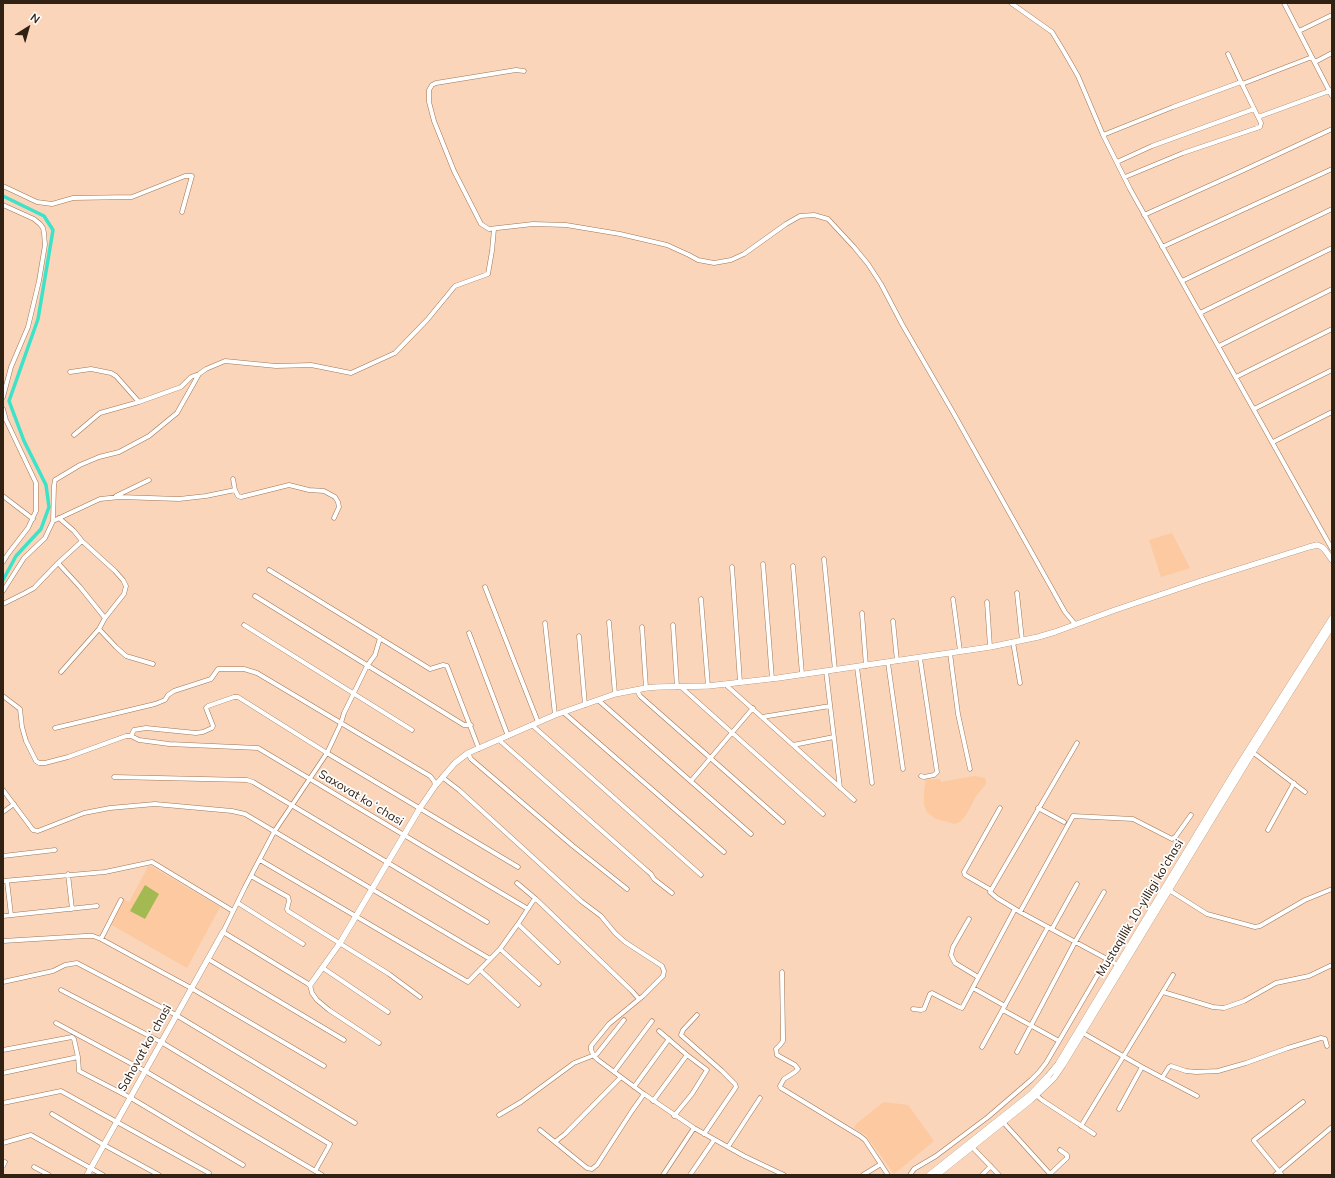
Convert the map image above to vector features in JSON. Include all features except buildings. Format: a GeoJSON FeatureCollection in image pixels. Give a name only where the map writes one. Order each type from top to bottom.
{"type":"FeatureCollection","features":[{"type":"Feature","properties":{"kind":"street"},"geometry":{"type":"LineString","coordinates":[[1011,3],[1052,32],[1078,76],[1103,136],[1144,215],[1332,548]]}},
{"type":"Feature","properties":{"kind":"street"},"geometry":{"type":"LineString","coordinates":[[1284,3],[1314,62],[1331,90],[1332,96]]}},
{"type":"Feature","properties":{"kind":"street"},"geometry":{"type":"LineString","coordinates":[[1299,31],[1332,15]]}},
{"type":"Feature","properties":{"kind":"street"},"geometry":{"type":"LineString","coordinates":[[1314,62],[1332,53]]}},
{"type":"Feature","properties":{"kind":"street"},"geometry":{"type":"LineString","coordinates":[[1125,177],[1183,153],[1259,127],[1261,123],[1228,54]]}},
{"type":"Feature","properties":{"kind":"street"},"geometry":{"type":"LineString","coordinates":[[1103,136],[1173,107],[1312,57]]}},
{"type":"Feature","properties":{"kind":"street"},"geometry":{"type":"LineString","coordinates":[[524,71],[516,70],[436,83],[432,85],[428,94],[434,121],[454,171],[481,224],[489,229],[533,224],[559,225],[620,234],[667,246],[698,260],[714,263],[731,260],[744,254],[786,224],[800,216],[814,215],[828,219],[864,259],[881,284],[902,324],[1065,612],[1074,624]]}},
{"type":"Feature","properties":{"kind":"street"},"geometry":{"type":"LineString","coordinates":[[1258,117],[1331,90]]}},
{"type":"Feature","properties":{"kind":"street"},"geometry":{"type":"LineString","coordinates":[[1117,162],[1152,146],[1254,109]]}},
{"type":"Feature","properties":{"kind":"street"},"geometry":{"type":"LineString","coordinates":[[1144,215],[1332,129]]}},
{"type":"Feature","properties":{"kind":"street"},"geometry":{"type":"LineString","coordinates":[[1162,247],[1332,169]]}},
{"type":"Feature","properties":{"kind":"street"},"geometry":{"type":"LineString","coordinates":[[3,186],[38,202],[52,204],[73,198],[132,197],[185,176],[192,176],[182,212]]}},
{"type":"Feature","properties":{"kind":"street"},"geometry":{"type":"LineString","coordinates":[[3,205],[34,219],[40,224],[43,228],[45,245],[39,281],[28,327],[11,367],[3,397]]}},
{"type":"Feature","properties":{"kind":"street"},"geometry":{"type":"LineString","coordinates":[[1182,282],[1332,209]]}},
{"type":"Feature","properties":{"kind":"street"},"geometry":{"type":"LineString","coordinates":[[74,435],[100,413],[139,402],[181,387],[191,377],[225,361],[276,366],[311,365],[352,373],[395,354],[427,320],[455,286],[488,274],[494,228]]}},
{"type":"Feature","properties":{"kind":"street"},"geometry":{"type":"LineString","coordinates":[[1200,312],[1332,248]]}},
{"type":"Feature","properties":{"kind":"street"},"geometry":{"type":"LineString","coordinates":[[1219,346],[1332,289]]}},
{"type":"Feature","properties":{"kind":"street"},"geometry":{"type":"LineString","coordinates":[[1236,377],[1332,329]]}},
{"type":"Feature","properties":{"kind":"street"},"geometry":{"type":"LineString","coordinates":[[70,372],[91,369],[111,373],[116,376],[139,402]]}},
{"type":"Feature","properties":{"kind":"street"},"geometry":{"type":"LineString","coordinates":[[1254,409],[1332,370]]}},
{"type":"Feature","properties":{"kind":"street"},"geometry":{"type":"LineString","coordinates":[[3,591],[24,558],[45,538],[53,521],[55,480],[80,465],[119,452],[149,436],[177,413],[199,374]]}},
{"type":"Feature","properties":{"kind":"street"},"geometry":{"type":"LineString","coordinates":[[3,409],[6,420],[36,483],[36,510],[33,519],[3,562]]}},
{"type":"Feature","properties":{"kind":"street"},"geometry":{"type":"LineString","coordinates":[[1273,442],[1332,412]]}},
{"type":"Feature","properties":{"kind":"street"},"geometry":{"type":"LineString","coordinates":[[233,479],[235,490],[240,497],[286,485],[324,491],[335,498],[338,502],[339,506],[334,518]]}},
{"type":"Feature","properties":{"kind":"street"},"geometry":{"type":"LineString","coordinates":[[113,497],[150,480]]}},
{"type":"Feature","properties":{"kind":"street"},"geometry":{"type":"LineString","coordinates":[[53,521],[100,499],[113,497],[179,499],[206,496],[235,490]]}},
{"type":"Feature","properties":{"kind":"street"},"geometry":{"type":"LineString","coordinates":[[3,496],[33,519]]}},
{"type":"Feature","properties":{"kind":"street"},"geometry":{"type":"LineString","coordinates":[[59,518],[115,571],[126,586],[124,594],[105,618],[99,629],[61,672]]}},
{"type":"Feature","properties":{"kind":"street"},"geometry":{"type":"LineString","coordinates":[[3,604],[25,594],[34,588],[82,541]]}},
{"type":"Feature","properties":{"kind":"street"},"geometry":{"type":"LineString","coordinates":[[310,985],[324,968],[340,943],[403,834],[442,777],[455,763],[468,753],[480,749],[538,722],[615,694],[646,688],[708,686],[772,679],[960,652],[1038,637],[1201,581],[1317,545],[1325,550],[1332,560]]}},
{"type":"Feature","properties":{"kind":"street"},"geometry":{"type":"LineString","coordinates":[[824,559],[836,670]]}},
{"type":"Feature","properties":{"kind":"street"},"geometry":{"type":"LineString","coordinates":[[58,563],[105,618]]}},
{"type":"Feature","properties":{"kind":"street"},"geometry":{"type":"LineString","coordinates":[[763,564],[772,679]]}},
{"type":"Feature","properties":{"kind":"street"},"geometry":{"type":"LineString","coordinates":[[793,566],[802,674]]}},
{"type":"Feature","properties":{"kind":"street"},"geometry":{"type":"LineString","coordinates":[[732,567],[740,682]]}},
{"type":"Feature","properties":{"kind":"street"},"geometry":{"type":"LineString","coordinates":[[269,570],[430,669],[447,666],[480,749]]}},
{"type":"Feature","properties":{"kind":"street"},"geometry":{"type":"LineString","coordinates":[[485,586],[538,722]]}},
{"type":"Feature","properties":{"kind":"street"},"geometry":{"type":"LineString","coordinates":[[1017,593],[1022,640]]}},
{"type":"Feature","properties":{"kind":"street"},"geometry":{"type":"LineString","coordinates":[[254,596],[464,725],[470,725]]}},
{"type":"Feature","properties":{"kind":"street"},"geometry":{"type":"LineString","coordinates":[[701,599],[708,686]]}},
{"type":"Feature","properties":{"kind":"street"},"geometry":{"type":"LineString","coordinates":[[953,600],[960,652]]}},
{"type":"Feature","properties":{"kind":"street"},"geometry":{"type":"LineString","coordinates":[[987,602],[990,647]]}},
{"type":"Feature","properties":{"kind":"street"},"geometry":{"type":"LineString","coordinates":[[862,613],[866,666]]}},
{"type":"Feature","properties":{"kind":"street","name":"Mustaqillik 10-yilligi ko'chasi"},"geometry":{"type":"LineString","coordinates":[[929,1175],[1015,1107],[1044,1081],[1058,1064],[1332,618]]}},
{"type":"Feature","properties":{"kind":"street"},"geometry":{"type":"LineString","coordinates":[[893,621],[897,661]]}},
{"type":"Feature","properties":{"kind":"street"},"geometry":{"type":"LineString","coordinates":[[609,622],[615,694]]}},
{"type":"Feature","properties":{"kind":"street"},"geometry":{"type":"LineString","coordinates":[[545,623],[555,715]]}},
{"type":"Feature","properties":{"kind":"street"},"geometry":{"type":"LineString","coordinates":[[244,625],[412,730]]}},
{"type":"Feature","properties":{"kind":"street"},"geometry":{"type":"LineString","coordinates":[[673,625],[679,687],[823,814]]}},
{"type":"Feature","properties":{"kind":"street","name":"Mustaqillik 10-yilligi ko'chasi"},"geometry":{"type":"LineString","coordinates":[[937,1175],[1036,1095],[1054,1078],[1083,1033],[1251,751],[1332,626]]}},
{"type":"Feature","properties":{"kind":"street"},"geometry":{"type":"LineString","coordinates":[[642,627],[646,688]]}},
{"type":"Feature","properties":{"kind":"street"},"geometry":{"type":"LineString","coordinates":[[99,629],[116,648],[126,656],[153,664]]}},
{"type":"Feature","properties":{"kind":"street"},"geometry":{"type":"LineString","coordinates":[[469,632],[508,736]]}},
{"type":"Feature","properties":{"kind":"street"},"geometry":{"type":"LineString","coordinates":[[579,636],[585,705]]}},
{"type":"Feature","properties":{"kind":"street"},"geometry":{"type":"LineString","coordinates":[[379,1043],[329,1010],[317,1000],[312,993],[310,985],[223,932],[274,832],[327,753],[353,694],[367,666],[375,655],[380,638]]}},
{"type":"Feature","properties":{"kind":"street"},"geometry":{"type":"LineString","coordinates":[[1013,642],[1020,683]]}},
{"type":"Feature","properties":{"kind":"street"},"geometry":{"type":"LineString","coordinates":[[950,653],[958,714],[970,768]]}},
{"type":"Feature","properties":{"kind":"street"},"geometry":{"type":"LineString","coordinates":[[920,658],[937,772],[934,775],[924,777],[921,776]]}},
{"type":"Feature","properties":{"kind":"street"},"geometry":{"type":"LineString","coordinates":[[888,663],[903,769]]}},
{"type":"Feature","properties":{"kind":"street"},"geometry":{"type":"LineString","coordinates":[[856,667],[872,783]]}},
{"type":"Feature","properties":{"kind":"street"},"geometry":{"type":"LineString","coordinates":[[54,728],[155,704],[165,700],[168,695],[174,691],[210,679],[218,669],[244,669],[257,673],[430,776],[434,781],[435,786]]}},
{"type":"Feature","properties":{"kind":"street"},"geometry":{"type":"LineString","coordinates":[[826,671],[840,788]]}},
{"type":"Feature","properties":{"kind":"street"},"geometry":{"type":"LineString","coordinates":[[725,684],[854,800]]}},
{"type":"Feature","properties":{"kind":"street"},"geometry":{"type":"LineString","coordinates":[[636,690],[640,696],[783,822]]}},
{"type":"Feature","properties":{"kind":"street"},"geometry":{"type":"LineString","coordinates":[[3,696],[20,709],[22,727],[26,741],[36,761],[39,763],[46,763],[68,757],[126,736],[131,736]]}},
{"type":"Feature","properties":{"kind":"street","name":"Saxovat koʻchasi"},"geometry":{"type":"LineString","coordinates":[[518,867],[327,753],[238,697],[234,697],[206,708],[213,726],[204,732],[196,733],[146,728],[134,730],[131,736],[139,740],[169,744],[258,748],[528,910]]}},
{"type":"Feature","properties":{"kind":"street"},"geometry":{"type":"LineString","coordinates":[[598,700],[751,834]]}},
{"type":"Feature","properties":{"kind":"street"},"geometry":{"type":"LineString","coordinates":[[762,717],[830,706]]}},
{"type":"Feature","properties":{"kind":"street"},"geometry":{"type":"LineString","coordinates":[[691,781],[753,708]]}},
{"type":"Feature","properties":{"kind":"street"},"geometry":{"type":"LineString","coordinates":[[563,712],[724,852]]}},
{"type":"Feature","properties":{"kind":"street"},"geometry":{"type":"LineString","coordinates":[[532,725],[701,875]]}},
{"type":"Feature","properties":{"kind":"street"},"geometry":{"type":"LineString","coordinates":[[794,745],[834,737]]}},
{"type":"Feature","properties":{"kind":"street"},"geometry":{"type":"LineString","coordinates":[[499,740],[651,874],[654,879],[672,893]]}},
{"type":"Feature","properties":{"kind":"street"},"geometry":{"type":"LineString","coordinates":[[1077,743],[990,892],[992,895],[1020,912],[1118,965]]}},
{"type":"Feature","properties":{"kind":"street"},"geometry":{"type":"LineString","coordinates":[[1251,751],[1305,792]]}},
{"type":"Feature","properties":{"kind":"street"},"geometry":{"type":"LineString","coordinates":[[468,753],[471,759],[627,889]]}},
{"type":"Feature","properties":{"kind":"street"},"geometry":{"type":"LineString","coordinates":[[114,777],[247,780],[253,782],[487,922]]}},
{"type":"Feature","properties":{"kind":"street"},"geometry":{"type":"LineString","coordinates":[[442,777],[459,790],[582,901],[601,916],[615,933],[625,942],[662,966],[664,971],[662,976],[639,999],[609,1024],[591,1046],[594,1056],[674,1116],[714,1140],[784,1175]]}},
{"type":"Feature","properties":{"kind":"street"},"geometry":{"type":"LineString","coordinates":[[1268,830],[1294,783]]}},
{"type":"Feature","properties":{"kind":"street"},"geometry":{"type":"LineString","coordinates":[[3,790],[33,830],[38,831],[84,813],[110,808],[155,804],[245,814],[490,959]]}},
{"type":"Feature","properties":{"kind":"street"},"geometry":{"type":"LineString","coordinates":[[3,812],[14,804]]}},
{"type":"Feature","properties":{"kind":"street"},"geometry":{"type":"LineString","coordinates":[[991,890],[964,872],[1000,808]]}},
{"type":"Feature","properties":{"kind":"street"},"geometry":{"type":"LineString","coordinates":[[1038,808],[1064,822]]}},
{"type":"Feature","properties":{"kind":"street"},"geometry":{"type":"LineString","coordinates":[[1020,912],[1073,816],[1133,819],[1172,839],[1176,836],[1191,815]]}},
{"type":"Feature","properties":{"kind":"street"},"geometry":{"type":"LineString","coordinates":[[3,856],[55,850]]}},
{"type":"Feature","properties":{"kind":"street"},"geometry":{"type":"LineString","coordinates":[[260,860],[468,982],[500,949],[528,910],[532,901],[536,899]]}},
{"type":"Feature","properties":{"kind":"street"},"geometry":{"type":"LineString","coordinates":[[5,881],[68,874],[105,872],[152,862],[233,912]]}},
{"type":"Feature","properties":{"kind":"street"},"geometry":{"type":"LineString","coordinates":[[68,874],[72,909]]}},
{"type":"Feature","properties":{"kind":"street"},"geometry":{"type":"LineString","coordinates":[[3,875],[11,915]]}},
{"type":"Feature","properties":{"kind":"street"},"geometry":{"type":"LineString","coordinates":[[251,876],[288,897],[289,901],[286,909],[288,912],[389,974],[420,997]]}},
{"type":"Feature","properties":{"kind":"street"},"geometry":{"type":"LineString","coordinates":[[517,883],[536,899],[639,999]]}},
{"type":"Feature","properties":{"kind":"street"},"geometry":{"type":"LineString","coordinates":[[982,1047],[1077,884]]}},
{"type":"Feature","properties":{"kind":"street"},"geometry":{"type":"LineString","coordinates":[[1169,890],[1207,914],[1255,927],[1260,926],[1283,911],[1305,900],[1332,890]]}},
{"type":"Feature","properties":{"kind":"street"},"geometry":{"type":"LineString","coordinates":[[1017,1052],[1075,942],[1104,892]]}},
{"type":"Feature","properties":{"kind":"street"},"geometry":{"type":"LineString","coordinates":[[101,938],[121,900]]}},
{"type":"Feature","properties":{"kind":"street"},"geometry":{"type":"LineString","coordinates":[[238,903],[303,944]]}},
{"type":"Feature","properties":{"kind":"street"},"geometry":{"type":"LineString","coordinates":[[3,916],[97,906]]}},
{"type":"Feature","properties":{"kind":"street"},"geometry":{"type":"LineString","coordinates":[[913,1009],[923,1010],[930,994],[932,993],[959,1008],[962,1008],[1015,909]]}},
{"type":"Feature","properties":{"kind":"street"},"geometry":{"type":"LineString","coordinates":[[969,919],[952,947],[951,955],[955,963],[978,977]]}},
{"type":"Feature","properties":{"kind":"street"},"geometry":{"type":"LineString","coordinates":[[518,924],[558,962]]}},
{"type":"Feature","properties":{"kind":"street","name":"Sahovat koʻchasi"},"geometry":{"type":"LineString","coordinates":[[87,1175],[223,932]]}},
{"type":"Feature","properties":{"kind":"street"},"geometry":{"type":"LineString","coordinates":[[3,941],[85,936],[101,938],[191,988],[324,1066]]}},
{"type":"Feature","properties":{"kind":"street"},"geometry":{"type":"LineString","coordinates":[[500,949],[539,984]]}},
{"type":"Feature","properties":{"kind":"street"},"geometry":{"type":"LineString","coordinates":[[208,959],[344,1040]]}},
{"type":"Feature","properties":{"kind":"street"},"geometry":{"type":"LineString","coordinates":[[910,1175],[914,1169],[942,1151],[988,1116],[1031,1080],[1046,1063],[1107,959]]}},
{"type":"Feature","properties":{"kind":"street"},"geometry":{"type":"LineString","coordinates":[[3,982],[53,971],[65,965],[77,963],[176,1015],[355,1123]]}},
{"type":"Feature","properties":{"kind":"street"},"geometry":{"type":"LineString","coordinates":[[1162,992],[1213,1007],[1224,1008],[1244,1001],[1276,983],[1308,976],[1332,965]]}},
{"type":"Feature","properties":{"kind":"street"},"geometry":{"type":"LineString","coordinates":[[324,968],[388,1012]]}},
{"type":"Feature","properties":{"kind":"street"},"geometry":{"type":"LineString","coordinates":[[480,970],[518,1005]]}},
{"type":"Feature","properties":{"kind":"street"},"geometry":{"type":"LineString","coordinates":[[782,972],[783,1041],[776,1050],[777,1055],[796,1065],[798,1069],[784,1079],[780,1086],[781,1088],[865,1140],[888,1175]]}},
{"type":"Feature","properties":{"kind":"street"},"geometry":{"type":"LineString","coordinates":[[1081,1126],[1172,975]]}},
{"type":"Feature","properties":{"kind":"street"},"geometry":{"type":"LineString","coordinates":[[973,988],[1005,1006]]}},
{"type":"Feature","properties":{"kind":"street"},"geometry":{"type":"LineString","coordinates":[[61,990],[161,1042],[328,1142],[330,1144],[315,1171]]}},
{"type":"Feature","properties":{"kind":"street"},"geometry":{"type":"LineString","coordinates":[[1003,1010],[1059,1041]]}},
{"type":"Feature","properties":{"kind":"street"},"geometry":{"type":"LineString","coordinates":[[696,1015],[683,1030],[681,1035],[722,1071],[735,1084],[736,1087],[704,1134]]}},
{"type":"Feature","properties":{"kind":"street"},"geometry":{"type":"LineString","coordinates":[[499,1116],[574,1064],[598,1054],[624,1020]]}},
{"type":"Feature","properties":{"kind":"street"},"geometry":{"type":"LineString","coordinates":[[614,1072],[652,1021]]}},
{"type":"Feature","properties":{"kind":"street"},"geometry":{"type":"LineString","coordinates":[[56,1023],[145,1071],[322,1175]]}},
{"type":"Feature","properties":{"kind":"street"},"geometry":{"type":"LineString","coordinates":[[659,1031],[707,1070],[692,1094],[674,1116]]}},
{"type":"Feature","properties":{"kind":"street"},"geometry":{"type":"LineString","coordinates":[[1083,1033],[1142,1067],[1197,1096]]}},
{"type":"Feature","properties":{"kind":"street"},"geometry":{"type":"LineString","coordinates":[[3,1050],[72,1037],[74,1039],[78,1057],[79,1071],[131,1098],[243,1165]]}},
{"type":"Feature","properties":{"kind":"street"},"geometry":{"type":"LineString","coordinates":[[1162,1078],[1171,1066],[1190,1072],[1218,1070],[1246,1063],[1321,1038],[1325,1039],[1327,1046]]}},
{"type":"Feature","properties":{"kind":"street"},"geometry":{"type":"LineString","coordinates":[[634,1087],[669,1039]]}},
{"type":"Feature","properties":{"kind":"street"},"geometry":{"type":"LineString","coordinates":[[653,1101],[687,1055]]}},
{"type":"Feature","properties":{"kind":"street"},"geometry":{"type":"LineString","coordinates":[[3,1073],[78,1057]]}},
{"type":"Feature","properties":{"kind":"street"},"geometry":{"type":"LineString","coordinates":[[1119,1109],[1142,1067]]}},
{"type":"Feature","properties":{"kind":"street"},"geometry":{"type":"LineString","coordinates":[[555,1142],[565,1134],[621,1077]]}},
{"type":"Feature","properties":{"kind":"street"},"geometry":{"type":"LineString","coordinates":[[3,1103],[61,1091],[209,1173]]}},
{"type":"Feature","properties":{"kind":"street"},"geometry":{"type":"LineString","coordinates":[[540,1130],[587,1168],[592,1169],[597,1165],[644,1094]]}},
{"type":"Feature","properties":{"kind":"street"},"geometry":{"type":"LineString","coordinates":[[1036,1095],[1094,1134]]}},
{"type":"Feature","properties":{"kind":"street"},"geometry":{"type":"LineString","coordinates":[[728,1147],[760,1098]]}},
{"type":"Feature","properties":{"kind":"street"},"geometry":{"type":"LineString","coordinates":[[1281,1173],[1254,1140],[1303,1102]]}},
{"type":"Feature","properties":{"kind":"street"},"geometry":{"type":"LineString","coordinates":[[52,1114],[159,1175]]}},
{"type":"Feature","properties":{"kind":"street"},"geometry":{"type":"LineString","coordinates":[[1003,1122],[1051,1175],[1067,1158],[1067,1155],[1060,1150]]}},
{"type":"Feature","properties":{"kind":"street"},"geometry":{"type":"LineString","coordinates":[[1275,1175],[1281,1173],[1332,1127]]}},
{"type":"Feature","properties":{"kind":"street"},"geometry":{"type":"LineString","coordinates":[[663,1175],[694,1128]]}},
{"type":"Feature","properties":{"kind":"street"},"geometry":{"type":"LineString","coordinates":[[3,1143],[31,1135],[103,1175]]}},
{"type":"Feature","properties":{"kind":"street"},"geometry":{"type":"LineString","coordinates":[[690,1175],[714,1140]]}},
{"type":"Feature","properties":{"kind":"street"},"geometry":{"type":"LineString","coordinates":[[972,1147],[999,1175]]}},
{"type":"Feature","properties":{"kind":"street"},"geometry":{"type":"LineString","coordinates":[[863,1175],[881,1164]]}},
{"type":"Feature","properties":{"kind":"street"},"geometry":{"type":"LineString","coordinates":[[982,1175],[991,1166]]}},
{"type":"Feature","properties":{"kind":"street"},"geometry":{"type":"LineString","coordinates":[[34,1167],[49,1175]]}},
{"type":"Feature","properties":{"kind":"shaded area"},"geometry":{"type":"Polygon","coordinates":[[[1172,533],[1190,568],[1161,577],[1149,540],[1172,533]]]}},
{"type":"Feature","properties":{"kind":"shaded area"},"geometry":{"type":"Polygon","coordinates":[[[974,776],[985,778],[986,784],[976,796],[966,815],[960,822],[954,824],[936,819],[927,812],[924,805],[926,780],[940,779],[941,782],[974,776]]]}},
{"type":"Feature","properties":{"kind":"shaded area"},"geometry":{"type":"Polygon","coordinates":[[[149,865],[220,907],[187,968],[110,924],[123,899],[129,902],[149,865]]]}},
{"type":"Feature","properties":{"kind":"shaded area"},"geometry":{"type":"Polygon","coordinates":[[[884,1102],[908,1105],[934,1141],[894,1174],[866,1135],[854,1128],[857,1123],[884,1102]]]}},
{"type":"Feature","properties":{"kind":"green space"},"geometry":{"type":"Polygon","coordinates":[[[145,885],[159,894],[145,919],[130,911],[145,885]]]}},
{"type":"Feature","properties":{"kind":"waterway"},"geometry":{"type":"LineString","coordinates":[[3,196],[44,216],[53,230],[38,319],[9,401],[24,441],[46,485],[49,507],[41,529],[16,556],[3,580]]}}]}
